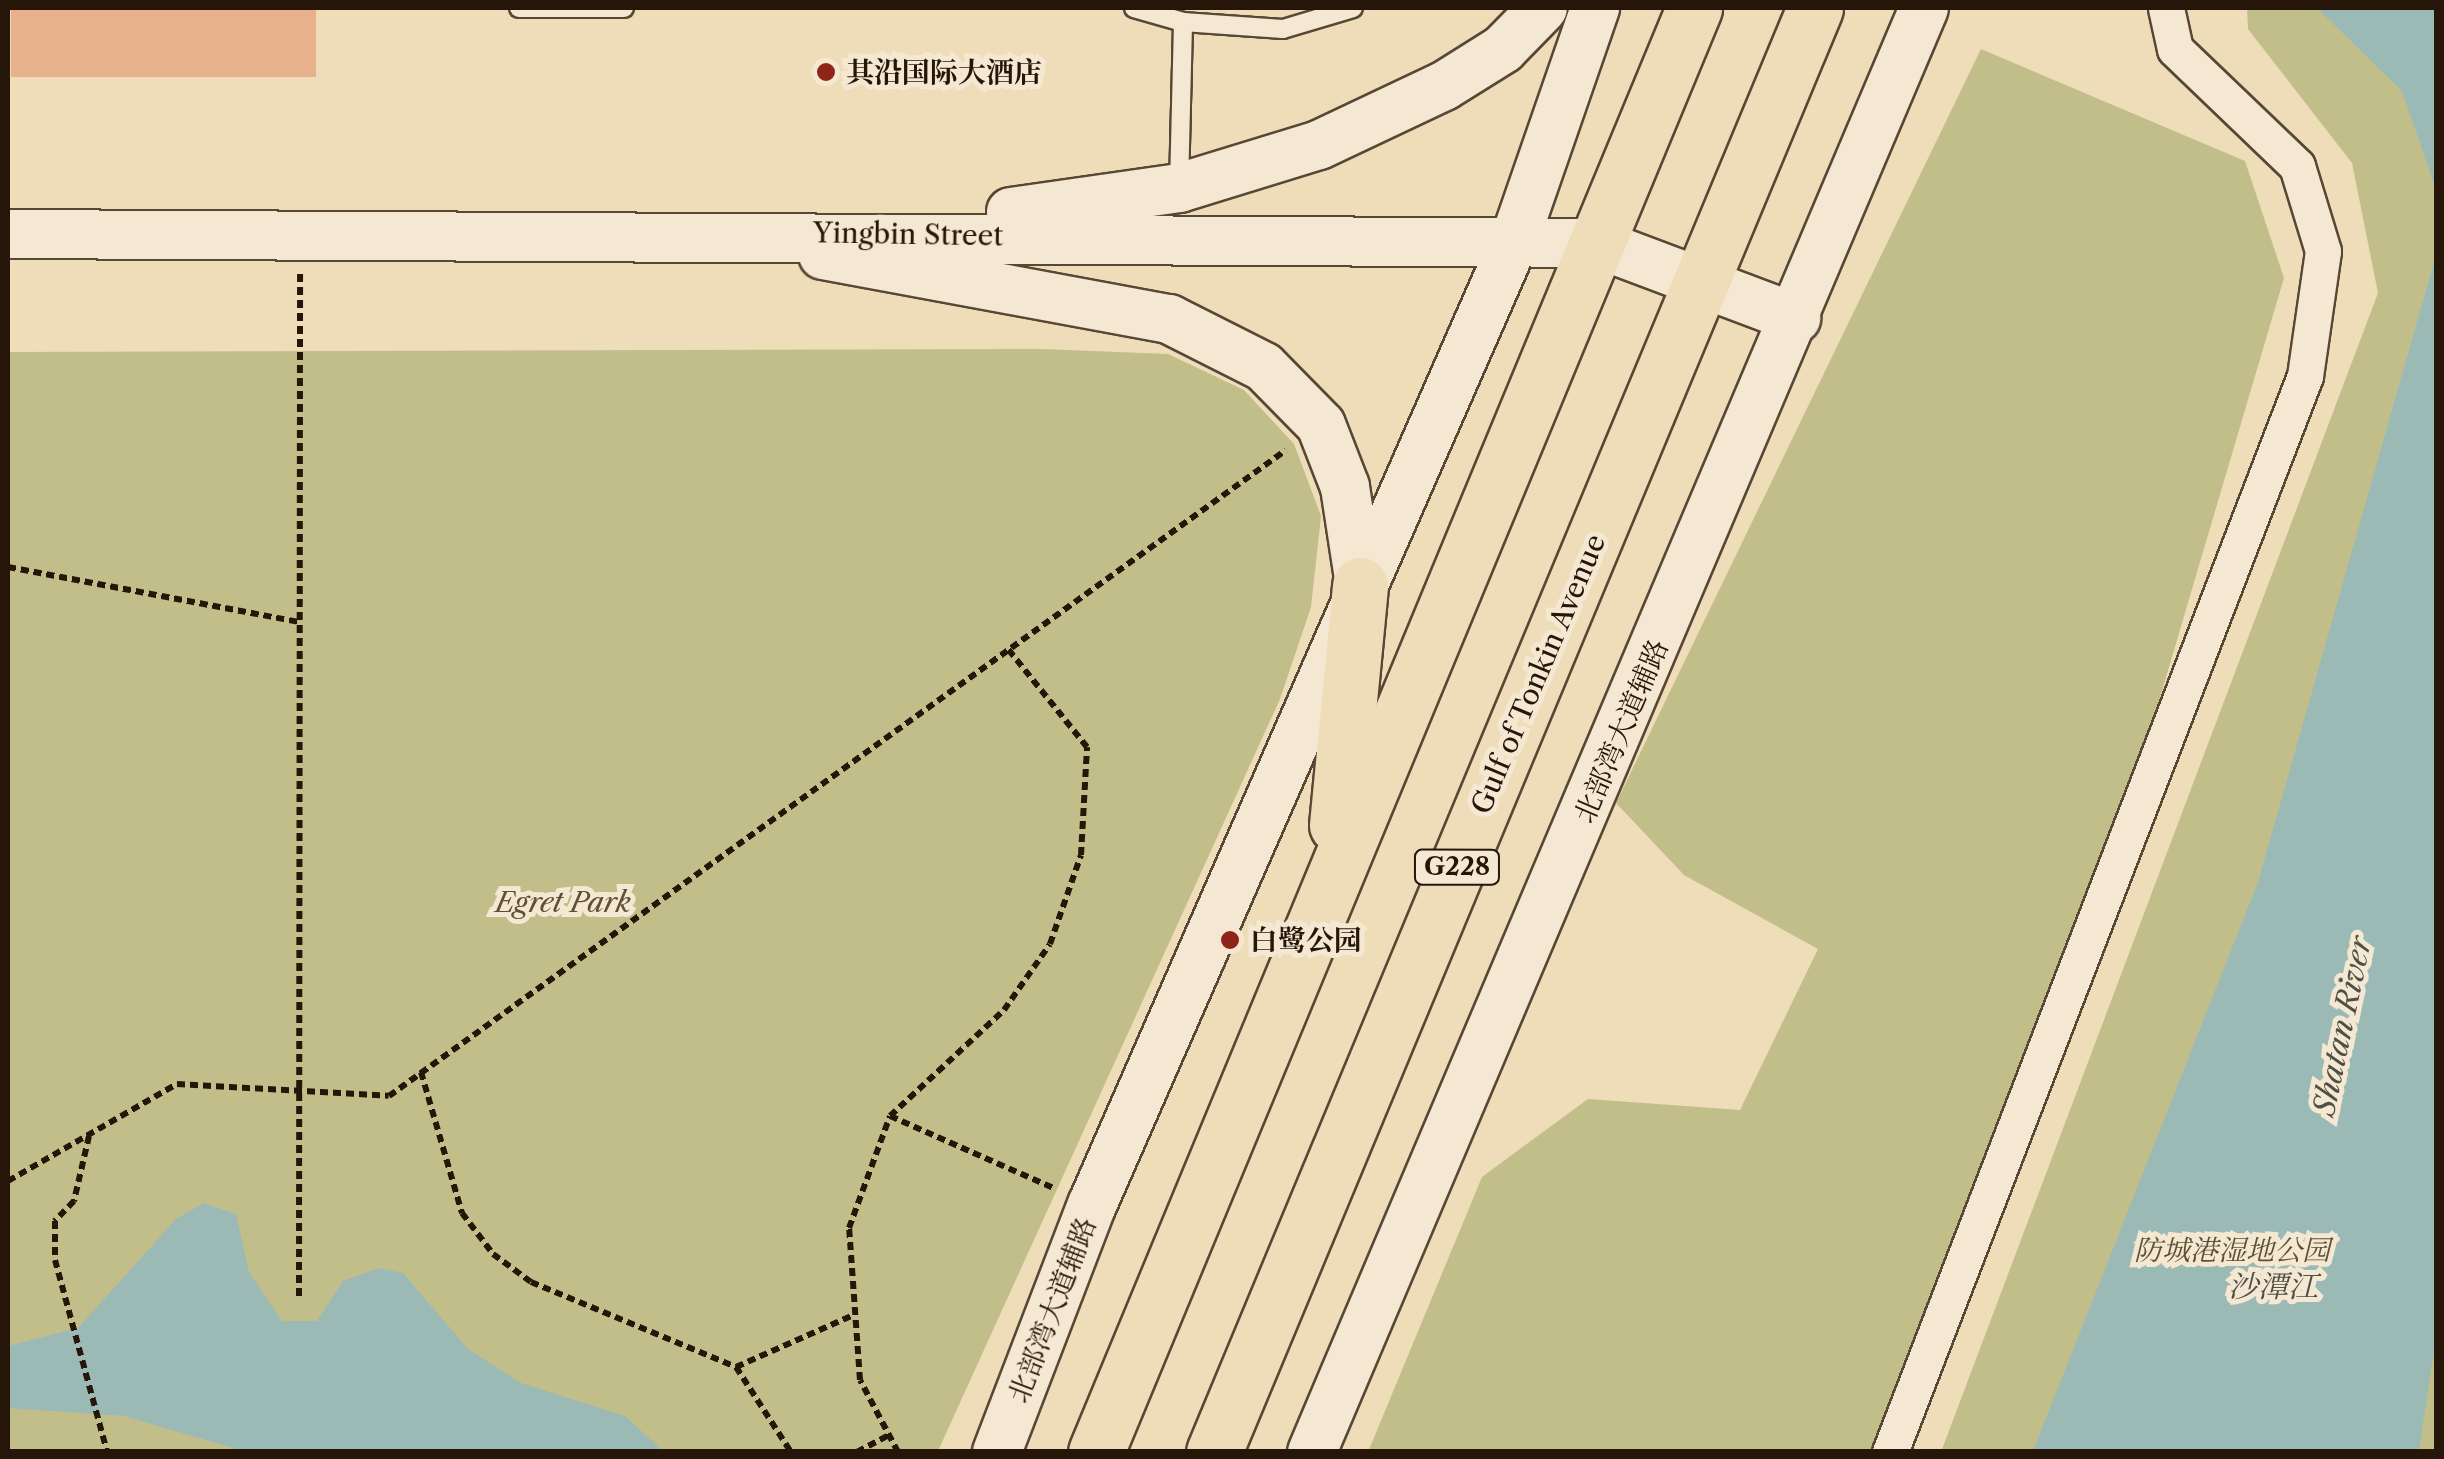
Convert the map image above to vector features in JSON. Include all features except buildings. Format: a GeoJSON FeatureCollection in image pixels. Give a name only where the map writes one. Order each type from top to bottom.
{"type":"FeatureCollection","features":[{"type":"Feature","properties":{"kind":"highway"},"geometry":{"type":"LineString","coordinates":[[1097,1444],[1694,8]]}},
{"type":"Feature","properties":{"kind":"highway","name":"Gulf of Tonkin Avenue"},"geometry":{"type":"LineString","coordinates":[[1214,1452],[1815,8]]}},
{"type":"Feature","properties":{"kind":"highway"},"geometry":{"type":"LineString","coordinates":[[1332,882],[1360,585]]}},
{"type":"Feature","properties":{"kind":"main road"},"geometry":{"type":"LineString","coordinates":[[866,233],[1179,188],[1319,144],[1444,86],[1504,49],[1544,8]]}},
{"type":"Feature","properties":{"kind":"main road","name":"北部湾大道辅路"},"geometry":{"type":"LineString","coordinates":[[997,1452],[1092,1205],[1360,585],[1514,242],[1595,8]]}},
{"type":"Feature","properties":{"kind":"main road","name":"北部湾大道辅路"},"geometry":{"type":"LineString","coordinates":[[1312,1452],[1796,318],[1924,8]]}},
{"type":"Feature","properties":{"kind":"main road"},"geometry":{"type":"LineString","coordinates":[[691,231],[1169,319],[1264,367],[1321,425],[1345,487],[1360,585]]}},
{"type":"Feature","properties":{"kind":"main road","name":"Yingbin Street"},"geometry":{"type":"LineString","coordinates":[[8,234],[691,231],[1596,243],[1796,318]]}},
{"type":"Feature","properties":{"kind":"street"},"geometry":{"type":"LineString","coordinates":[[1890,1452],[2305,376],[2323,251],[2298,166],[2176,49],[2166,8]]}},
{"type":"Feature","properties":{"kind":"lane"},"geometry":{"type":"LineString","coordinates":[[519,8],[624,8]]}},
{"type":"Feature","properties":{"kind":"lane"},"geometry":{"type":"LineString","coordinates":[[1134,8],[1183,22],[1283,29],[1354,8]]}},
{"type":"Feature","properties":{"kind":"lane"},"geometry":{"type":"LineString","coordinates":[[1179,188],[1183,22]]}},
{"type":"Feature","properties":{"kind":"path"},"geometry":{"type":"LineString","coordinates":[[299,1296],[300,233]]}},
{"type":"Feature","properties":{"kind":"path"},"geometry":{"type":"LineString","coordinates":[[8,1181],[177,1084],[389,1096],[1294,444]]}},
{"type":"Feature","properties":{"kind":"path"},"geometry":{"type":"LineString","coordinates":[[8,567],[300,622]]}},
{"type":"Feature","properties":{"kind":"path"},"geometry":{"type":"LineString","coordinates":[[898,1452],[860,1380],[851,1316],[849,1228],[890,1116],[1004,1010],[1050,944],[1081,855],[1087,747],[1008,650]]}},
{"type":"Feature","properties":{"kind":"path"},"geometry":{"type":"LineString","coordinates":[[421,1072],[462,1213],[493,1254],[531,1282],[736,1366],[791,1452]]}},
{"type":"Feature","properties":{"kind":"path"},"geometry":{"type":"LineString","coordinates":[[890,1116],[1092,1205]]}},
{"type":"Feature","properties":{"kind":"path"},"geometry":{"type":"LineString","coordinates":[[89,1135],[74,1201],[54,1220],[54,1260],[107,1452]]}},
{"type":"Feature","properties":{"kind":"path"},"geometry":{"type":"LineString","coordinates":[[736,1366],[851,1316]]}},
{"type":"Feature","properties":{"kind":"path"},"geometry":{"type":"LineString","coordinates":[[858,1452],[889,1436]]}},
{"type":"Feature","properties":{"kind":"green space","name":"沙潭江"},"geometry":{"type":"Polygon","coordinates":[[[2247,8],[2436,8],[2436,1451],[1941,1452],[2378,293],[2352,163],[2248,29],[2247,8]]]}},
{"type":"Feature","properties":{"kind":"green space"},"geometry":{"type":"Polygon","coordinates":[[[1981,49],[2245,161],[2284,278],[2020,1171],[1896,1451],[1368,1452],[1482,1177],[1588,1099],[1740,1110],[1818,949],[1684,875],[1616,803],[1981,49]]]}},
{"type":"Feature","properties":{"kind":"green space","name":"Egret Park"},"geometry":{"type":"Polygon","coordinates":[[[1042,349],[1168,354],[1244,390],[1294,444],[1321,516],[1311,607],[1280,699],[938,1451],[8,1451],[8,352],[1042,349]]]}},
{"type":"Feature","properties":{"kind":"water"},"geometry":{"type":"Polygon","coordinates":[[[2317,8],[2436,8],[2436,190],[2402,91],[2317,8]]]}},
{"type":"Feature","properties":{"kind":"water","name":"沙潭江"},"geometry":{"type":"Polygon","coordinates":[[[2436,255],[2436,1337],[2419,1451],[2033,1451],[2258,882],[2436,255]]]}},
{"type":"Feature","properties":{"kind":"water"},"geometry":{"type":"Polygon","coordinates":[[[204,1203],[236,1214],[249,1272],[282,1321],[317,1321],[343,1281],[379,1268],[403,1273],[468,1349],[521,1383],[625,1416],[663,1451],[243,1451],[124,1416],[8,1408],[8,1346],[78,1328],[176,1219],[204,1203]]]}},
{"type":"Feature","properties":{"kind":"place","name":"其沿国际大酒店"},"geometry":{"type":"Point","coordinates":[826,72]}},
{"type":"Feature","properties":{"kind":"place","name":"白鹭公园"},"geometry":{"type":"Point","coordinates":[1230,940]}},
{"type":"Feature","properties":{"kind":"water label","name":"Shatan River"},"geometry":{"type":"Point","coordinates":[2343,1026]}},
{"type":"Feature","properties":{"kind":"park label","name":"防城港湿地公园"},"geometry":{"type":"Point","coordinates":[2232,1250]}}]}
